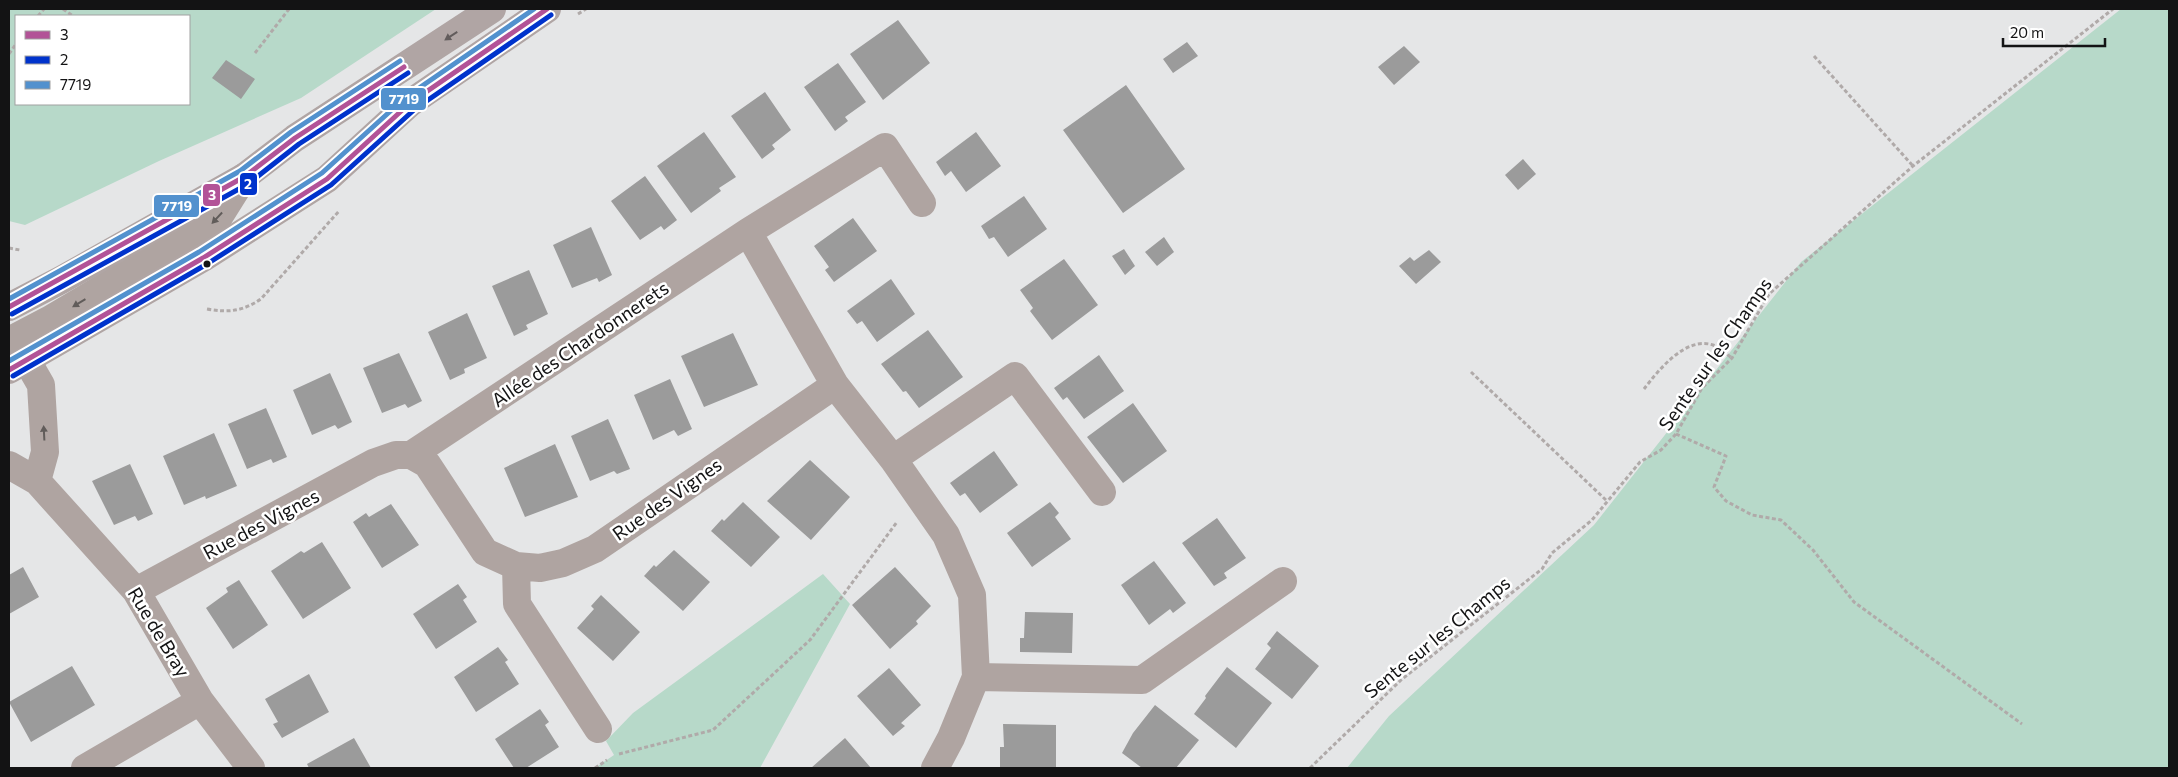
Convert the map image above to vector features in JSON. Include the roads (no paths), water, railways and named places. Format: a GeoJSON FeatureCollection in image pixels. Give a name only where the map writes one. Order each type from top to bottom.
{"type":"FeatureCollection","features":[{"type":"Feature","properties":{"kind":"main road"},"geometry":{"type":"LineString","coordinates":[[9,307],[244,178],[295,138],[492,9]]}},
{"type":"Feature","properties":{"kind":"main road"},"geometry":{"type":"LineString","coordinates":[[13,354],[203,258],[328,179],[410,103],[547,9]]}},
{"type":"Feature","properties":{"kind":"street","name":"Allée des Chardonnerets"},"geometry":{"type":"LineString","coordinates":[[411,455],[748,232],[885,147],[922,203]]}},
{"type":"Feature","properties":{"kind":"street"},"geometry":{"type":"LineString","coordinates":[[37,481],[45,452],[41,385],[13,354],[49,320],[218,220],[244,178]]}},
{"type":"Feature","properties":{"kind":"street"},"geometry":{"type":"LineString","coordinates":[[748,232],[835,385],[893,460],[946,535],[972,595],[976,677],[951,738],[935,768]]}},
{"type":"Feature","properties":{"kind":"street"},"geometry":{"type":"LineString","coordinates":[[893,460],[1015,376],[1102,492]]}},
{"type":"Feature","properties":{"kind":"street","name":"Rue des Vignes"},"geometry":{"type":"LineString","coordinates":[[136,591],[373,463],[396,455],[411,455],[427,464],[484,552],[516,566],[540,568],[563,563],[595,549],[835,385]]}},
{"type":"Feature","properties":{"kind":"street","name":"Rue de Bray"},"geometry":{"type":"LineString","coordinates":[[9,465],[37,481],[136,591],[200,701],[251,768]]}},
{"type":"Feature","properties":{"kind":"street"},"geometry":{"type":"LineString","coordinates":[[516,566],[517,604],[598,729]]}},
{"type":"Feature","properties":{"kind":"street"},"geometry":{"type":"LineString","coordinates":[[976,677],[1142,680],[1283,581]]}},
{"type":"Feature","properties":{"kind":"street"},"geometry":{"type":"LineString","coordinates":[[85,768],[200,701]]}}]}
